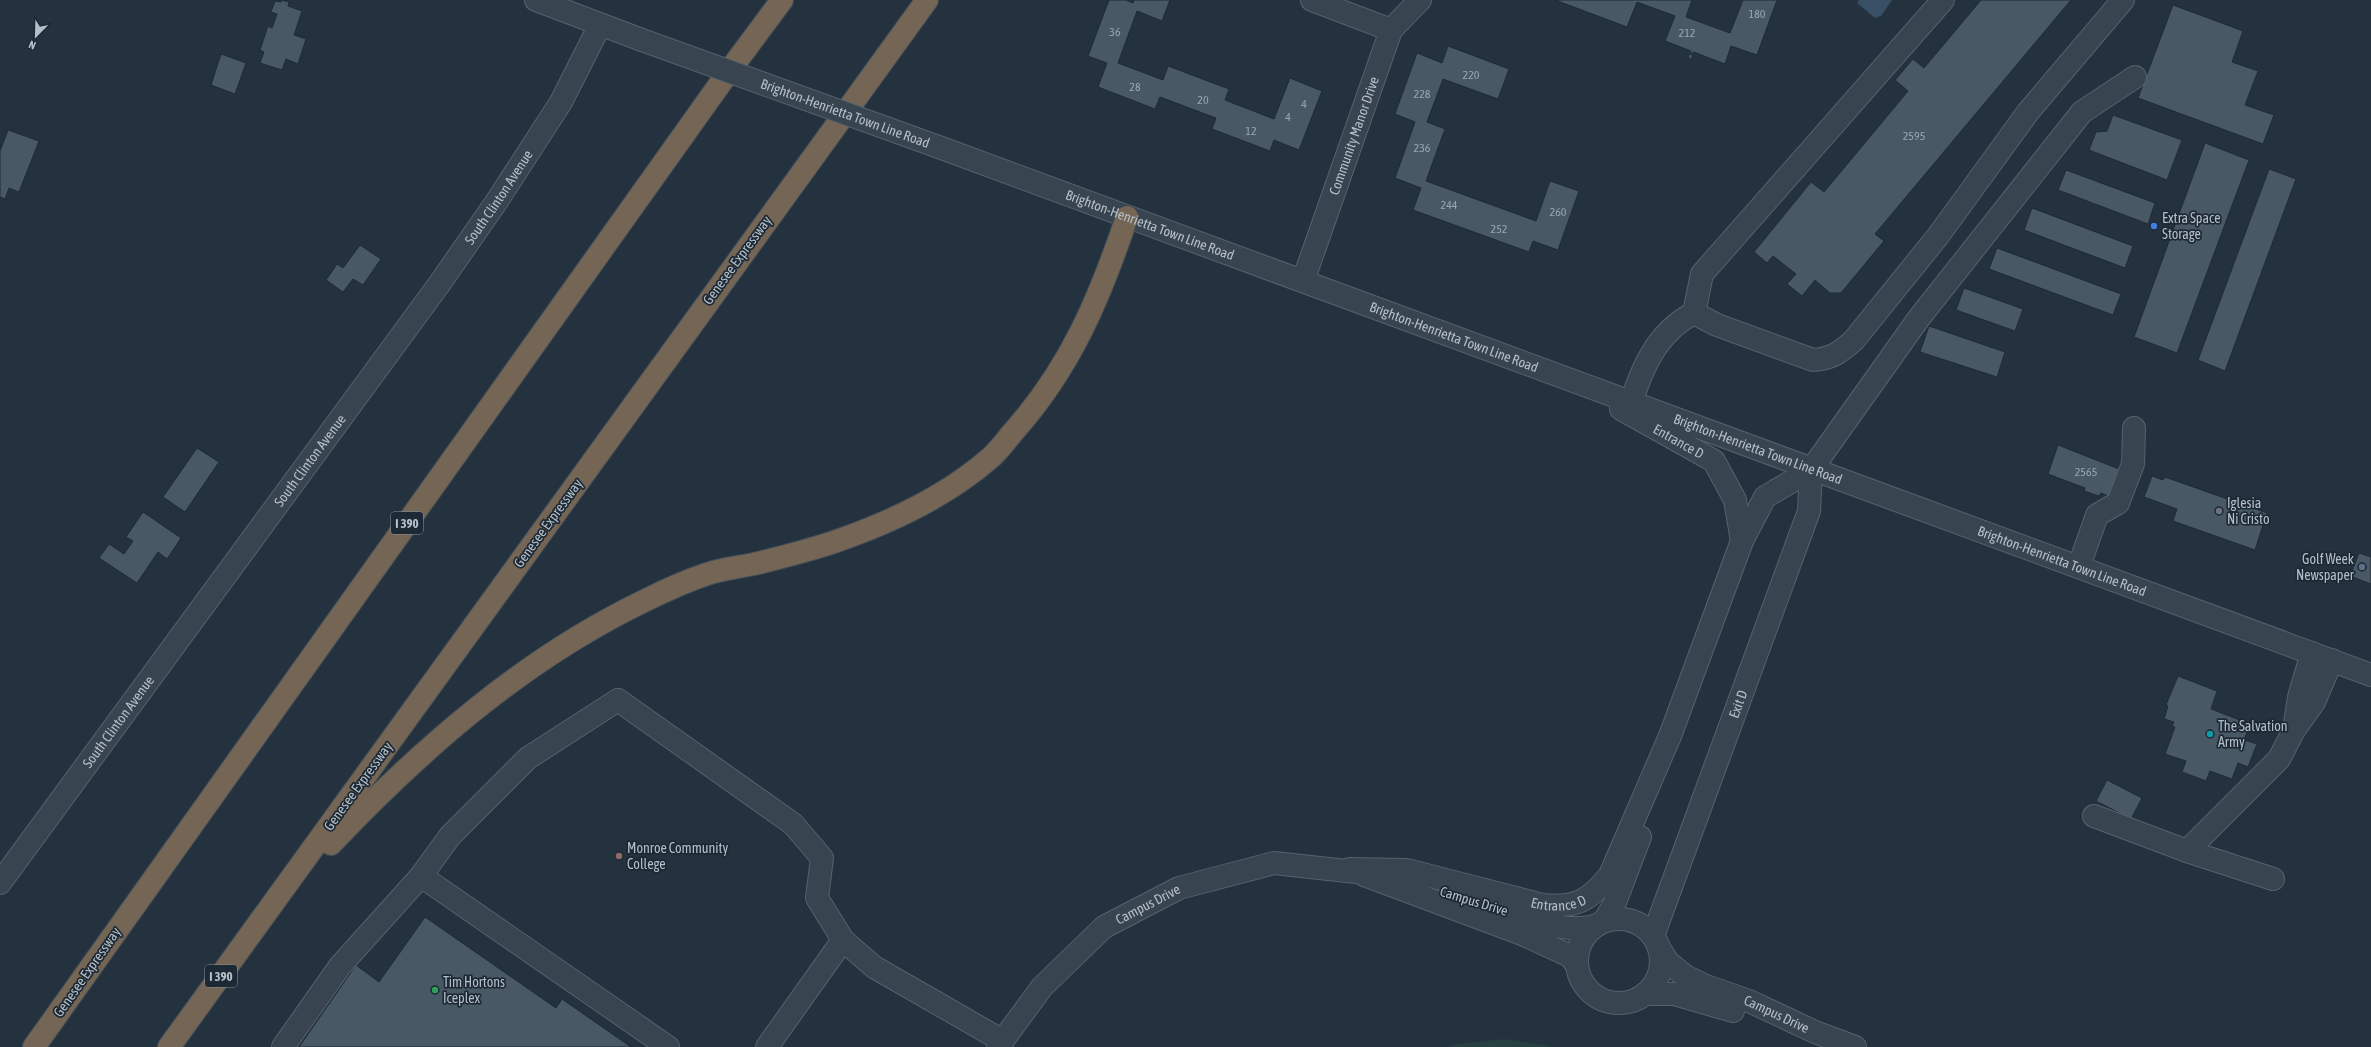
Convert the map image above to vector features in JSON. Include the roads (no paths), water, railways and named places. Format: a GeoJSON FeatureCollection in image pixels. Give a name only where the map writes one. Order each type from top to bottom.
{"type":"FeatureCollection","features":[{"type":"Feature","properties":{"kind":"highway","name":"Genesee Expressway"},"geometry":{"type":"LineString","coordinates":[[34,1047],[727,74],[782,0]]}},
{"type":"Feature","properties":{"kind":"highway","name":"Genesee Expressway"},"geometry":{"type":"LineString","coordinates":[[169,1047],[927,0]]}},
{"type":"Feature","properties":{"kind":"highway"},"geometry":{"type":"LineString","coordinates":[[272,906],[353,821],[421,757],[488,698],[542,658],[643,601],[708,573],[757,563],[830,543],[900,516],[948,488],[990,458],[1044,397],[1063,366],[1107,276],[1128,217]]}},
{"type":"Feature","properties":{"kind":"street","name":"Brighton-Henrietta Town Line Road"},"geometry":{"type":"LineString","coordinates":[[536,0],[600,25],[936,146],[1569,378],[1630,408],[1811,470],[2079,566],[2371,675]]}},
{"type":"Feature","properties":{"kind":"street"},"geometry":{"type":"LineString","coordinates":[[1312,0],[1391,30]]}},
{"type":"Feature","properties":{"kind":"street","name":"Community Manor Drive"},"geometry":{"type":"LineString","coordinates":[[1303,280],[1391,30],[1420,0]]}},
{"type":"Feature","properties":{"kind":"street"},"geometry":{"type":"LineString","coordinates":[[1694,313],[1702,274],[1943,0]]}},
{"type":"Feature","properties":{"kind":"street"},"geometry":{"type":"LineString","coordinates":[[1694,313],[1717,325],[1812,360],[1827,359],[1840,352],[1854,340],[1938,236],[2028,112],[2123,0]]}},
{"type":"Feature","properties":{"kind":"street","name":"South Clinton Avenue"},"geometry":{"type":"LineString","coordinates":[[0,883],[440,283],[497,201],[561,102],[600,25]]}},
{"type":"Feature","properties":{"kind":"street"},"geometry":{"type":"LineString","coordinates":[[1811,470],[1919,318],[2082,112],[2134,77]]}},
{"type":"Feature","properties":{"kind":"street"},"geometry":{"type":"LineString","coordinates":[[1630,408],[1649,359],[1661,337],[1679,320],[1694,313]]}},
{"type":"Feature","properties":{"kind":"street","name":"Entrance D"},"geometry":{"type":"LineString","coordinates":[[1630,408],[1714,461],[1735,500],[1742,541]]}},
{"type":"Feature","properties":{"kind":"street"},"geometry":{"type":"LineString","coordinates":[[2079,566],[2097,515],[2118,503],[2133,464],[2134,428]]}},
{"type":"Feature","properties":{"kind":"street","name":"Entrance D"},"geometry":{"type":"LineString","coordinates":[[1350,869],[1407,870],[1543,905],[1564,907],[1595,894],[1610,875],[1670,736],[1742,541],[1765,496],[1811,470]]}},
{"type":"Feature","properties":{"kind":"street","name":"Exit D"},"geometry":{"type":"LineString","coordinates":[[1656,942],[1809,511],[1811,470]]}},
{"type":"Feature","properties":{"kind":"street"},"geometry":{"type":"LineString","coordinates":[[2187,851],[2279,759],[2294,730],[2314,702],[2322,657]]}},
{"type":"Feature","properties":{"kind":"street"},"geometry":{"type":"LineString","coordinates":[[283,1047],[340,966],[420,876],[450,836],[528,758],[618,700],[793,824],[822,858],[817,898],[843,940],[874,966],[1000,1044]]}},
{"type":"Feature","properties":{"kind":"street","name":"Entrance D"},"geometry":{"type":"LineString","coordinates":[[1600,923],[1614,905],[1626,878],[1648,815],[1670,736]]}},
{"type":"Feature","properties":{"kind":"street"},"geometry":{"type":"LineString","coordinates":[[2094,816],[2187,851],[2273,879]]}},
{"type":"Feature","properties":{"kind":"street","name":"Campus Drive"},"geometry":{"type":"LineString","coordinates":[[1000,1044],[1042,987],[1104,927],[1179,888],[1274,863],[1350,869],[1415,883],[1562,928],[1585,930],[1600,923]]}},
{"type":"Feature","properties":{"kind":"street","name":"Campus Drive"},"geometry":{"type":"LineString","coordinates":[[1350,869],[1522,934],[1570,956],[1576,964]]}},
{"type":"Feature","properties":{"kind":"street"},"geometry":{"type":"LineString","coordinates":[[420,876],[668,1047]]}},
{"type":"Feature","properties":{"kind":"street"},"geometry":{"type":"LineString","coordinates":[[1617,919],[1631,921],[1643,927],[1656,942],[1661,962],[1658,976],[1651,989],[1645,994],[1627,1003],[1612,1003],[1599,998],[1587,990],[1580,978],[1576,964],[1578,950],[1583,938],[1600,923],[1617,919]]}},
{"type":"Feature","properties":{"kind":"street"},"geometry":{"type":"LineString","coordinates":[[767,1047],[843,940]]}},
{"type":"Feature","properties":{"kind":"street","name":"Campus Drive"},"geometry":{"type":"LineString","coordinates":[[1656,942],[1668,962],[1686,976],[1706,986],[1749,1001],[1814,1032],[1855,1047]]}},
{"type":"Feature","properties":{"kind":"street","name":"Campus Drive"},"geometry":{"type":"LineString","coordinates":[[1645,994],[1674,994],[1758,1019],[1814,1032]]}},
{"type":"Feature","properties":{"kind":"water"},"geometry":{"type":"Polygon","coordinates":[[[1859,0],[1892,0],[1881,16],[1875,18],[1857,3],[1859,0]]]}},
{"type":"Feature","properties":{"kind":"place","name":"Extra Space Storage"},"geometry":{"type":"Point","coordinates":[2154,226]}},
{"type":"Feature","properties":{"kind":"place","name":"Iglesia Ni Cristo"},"geometry":{"type":"Point","coordinates":[2219,511]}},
{"type":"Feature","properties":{"kind":"place","name":"Golf Week Newspaper"},"geometry":{"type":"Point","coordinates":[2362,567]}},
{"type":"Feature","properties":{"kind":"place","name":"The Salvation Army"},"geometry":{"type":"Point","coordinates":[2210,734]}},
{"type":"Feature","properties":{"kind":"place","name":"Monroe Community College"},"geometry":{"type":"Point","coordinates":[619,856]}},
{"type":"Feature","properties":{"kind":"place","name":"Tim Hortons Iceplex"},"geometry":{"type":"Point","coordinates":[435,990]}}]}
